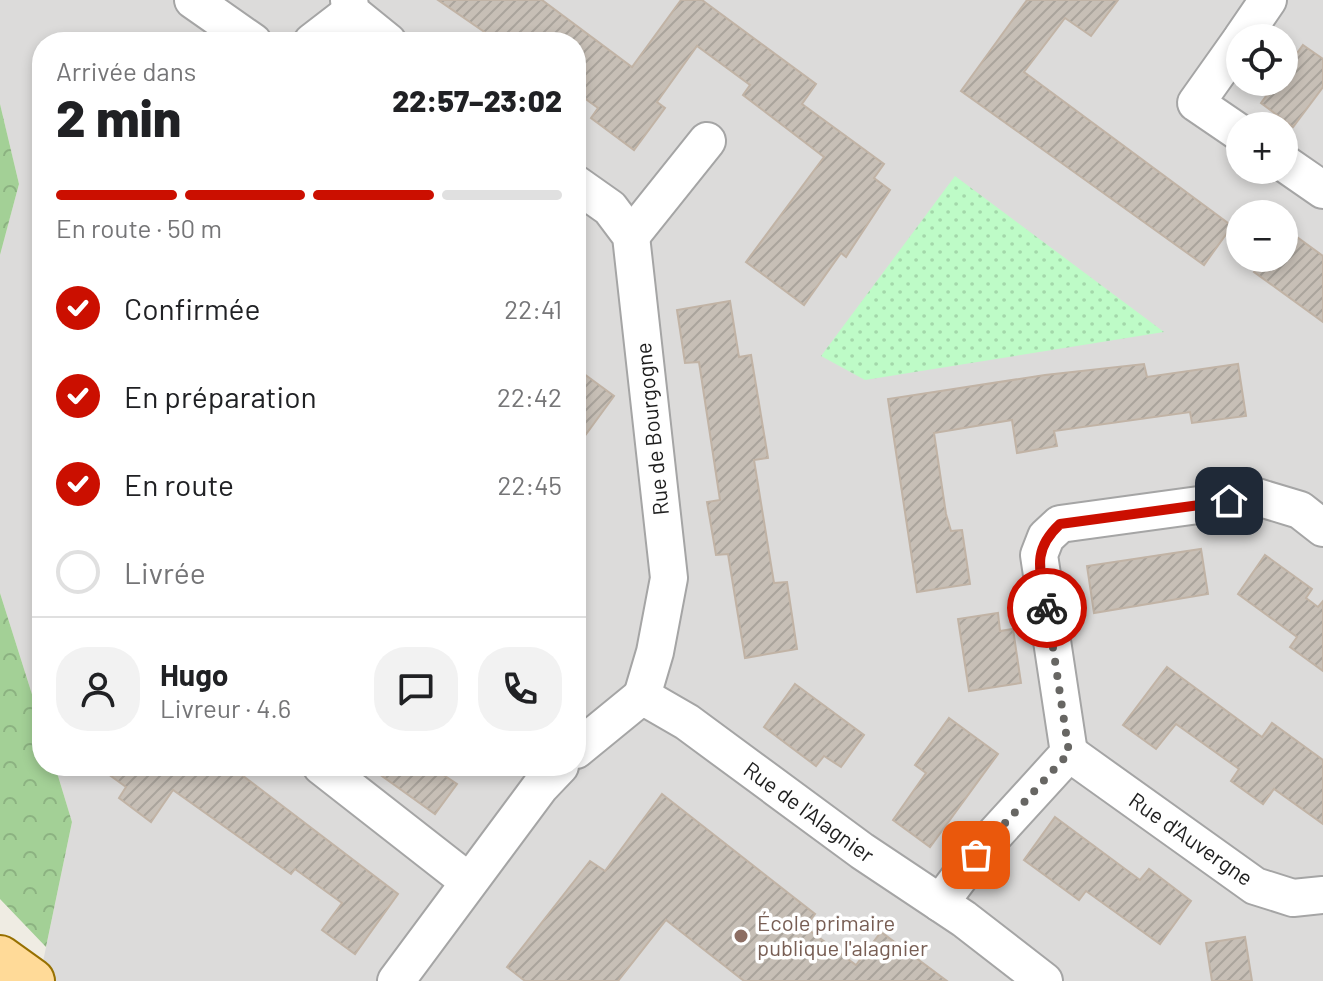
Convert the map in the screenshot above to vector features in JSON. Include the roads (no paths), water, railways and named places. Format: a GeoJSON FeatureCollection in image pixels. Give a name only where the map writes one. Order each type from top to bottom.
{"type":"FeatureCollection","features":[{"type":"Feature","properties":{"kind":"main road"},"geometry":{"type":"LineString","coordinates":[[0,958],[32,981]]}},
{"type":"Feature","properties":{"kind":"street"},"geometry":{"type":"LineString","coordinates":[[193,0],[239,32]]}},
{"type":"Feature","properties":{"kind":"street"},"geometry":{"type":"LineString","coordinates":[[1251,24],[1268,0]]}},
{"type":"Feature","properties":{"kind":"street"},"geometry":{"type":"LineString","coordinates":[[323,32],[350,6],[377,32]]}},
{"type":"Feature","properties":{"kind":"street"},"geometry":{"type":"LineString","coordinates":[[1226,60],[1196,103],[1226,123]]}},
{"type":"Feature","properties":{"kind":"street"},"geometry":{"type":"LineString","coordinates":[[586,191],[610,208],[631,236],[707,141]]}},
{"type":"Feature","properties":{"kind":"street"},"geometry":{"type":"LineString","coordinates":[[1298,173],[1323,190]]}},
{"type":"Feature","properties":{"kind":"street","name":"Rue de Bourgogne"},"geometry":{"type":"LineString","coordinates":[[631,236],[669,578],[655,652],[642,696]]}},
{"type":"Feature","properties":{"kind":"street"},"geometry":{"type":"LineString","coordinates":[[940,903],[976,855],[1069,753],[1039,555],[1046,537],[1060,524],[1257,497],[1300,510],[1323,528]]}},
{"type":"Feature","properties":{"kind":"street"},"geometry":{"type":"LineString","coordinates":[[586,742],[642,696]]}},
{"type":"Feature","properties":{"kind":"street","name":"Rue de l'Alagnier"},"geometry":{"type":"LineString","coordinates":[[642,696],[687,722],[1044,981]]}},
{"type":"Feature","properties":{"kind":"street","name":"Rue d'Auvergne"},"geometry":{"type":"LineString","coordinates":[[1069,753],[1255,886],[1293,898],[1323,895]]}},
{"type":"Feature","properties":{"kind":"street"},"geometry":{"type":"LineString","coordinates":[[334,776],[468,881]]}},
{"type":"Feature","properties":{"kind":"street"},"geometry":{"type":"LineString","coordinates":[[396,981],[468,881],[550,776]]}},
{"type":"Feature","properties":{"kind":"place","name":"École primaire publique l'alagnier"},"geometry":{"type":"Point","coordinates":[741,936]}}]}
